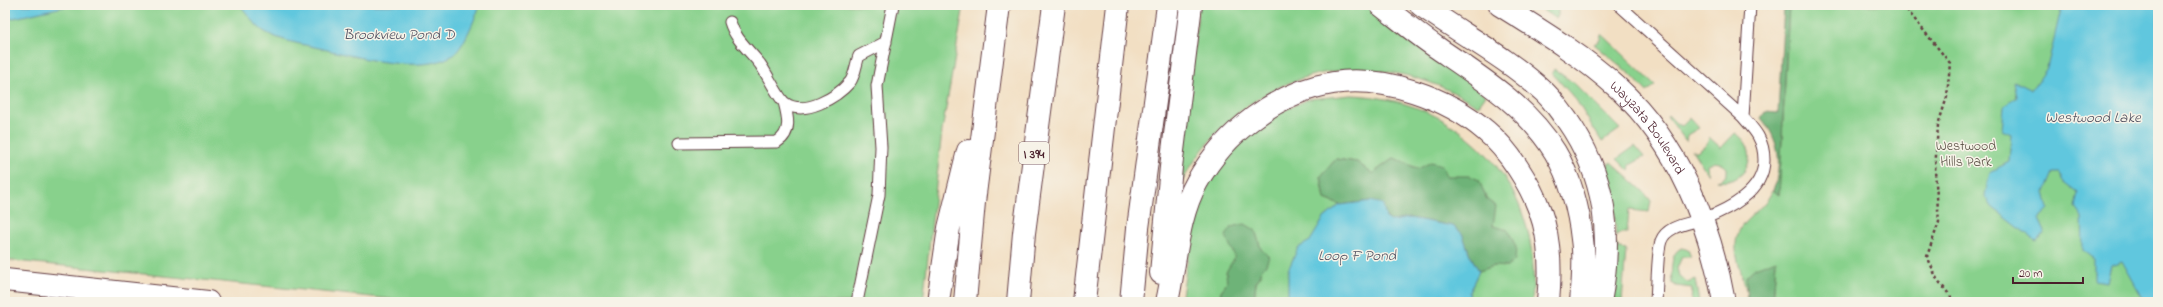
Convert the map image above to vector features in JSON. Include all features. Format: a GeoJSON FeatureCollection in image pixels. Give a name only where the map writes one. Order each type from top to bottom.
{"type":"FeatureCollection","features":[{"type":"Feature","properties":{"kind":"main road"},"geometry":{"type":"LineString","coordinates":[[965,302],[974,202],[999,5]]}},
{"type":"Feature","properties":{"kind":"main road","name":"I 394"},"geometry":{"type":"LineString","coordinates":[[1018,302],[1024,233],[1054,5]]}},
{"type":"Feature","properties":{"kind":"main road"},"geometry":{"type":"LineString","coordinates":[[1084,302],[1118,5]]}},
{"type":"Feature","properties":{"kind":"main road"},"geometry":{"type":"LineString","coordinates":[[1131,302],[1138,228],[1168,5]]}},
{"type":"Feature","properties":{"kind":"main road"},"geometry":{"type":"LineString","coordinates":[[1160,302],[1163,236],[1191,5]]}},
{"type":"Feature","properties":{"kind":"main road"},"geometry":{"type":"LineString","coordinates":[[1381,5],[1435,46],[1504,94],[1539,131],[1555,152],[1565,174],[1579,216],[1583,240],[1581,302]]}},
{"type":"Feature","properties":{"kind":"main road"},"geometry":{"type":"LineString","coordinates":[[1421,5],[1528,78],[1543,91],[1575,133],[1588,154],[1598,180],[1604,208],[1605,263],[1600,302]]}},
{"type":"Feature","properties":{"kind":"main road","name":"Wayzata Boulevard"},"geometry":{"type":"LineString","coordinates":[[1500,5],[1540,30],[1619,88],[1645,117],[1670,153],[1687,183],[1703,219],[1724,302]]}},
{"type":"Feature","properties":{"kind":"main road"},"geometry":{"type":"LineString","coordinates":[[938,302],[949,228],[993,45]]}},
{"type":"Feature","properties":{"kind":"main road"},"geometry":{"type":"LineString","coordinates":[[1168,302],[1188,204],[1197,182],[1222,146],[1251,120],[1288,98],[1334,83],[1357,82],[1379,84],[1423,94],[1441,103],[1487,131],[1523,176],[1541,212],[1547,236],[1550,265],[1548,302]]}},
{"type":"Feature","properties":{"kind":"main road"},"geometry":{"type":"LineString","coordinates":[[5,280],[208,302]]}},
{"type":"Feature","properties":{"kind":"lane"},"geometry":{"type":"LineString","coordinates":[[857,302],[879,195],[881,147],[877,86],[893,5]]}},
{"type":"Feature","properties":{"kind":"lane"},"geometry":{"type":"LineString","coordinates":[[1619,5],[1743,117],[1759,136],[1764,150],[1764,166],[1760,180],[1751,191],[1735,204],[1703,219],[1679,226],[1668,232],[1661,241],[1656,302]]}},
{"type":"Feature","properties":{"kind":"lane"},"geometry":{"type":"LineString","coordinates":[[1743,117],[1750,5]]}},
{"type":"Feature","properties":{"kind":"lane"},"geometry":{"type":"LineString","coordinates":[[679,143],[777,142],[783,138],[788,128],[784,102],[762,68],[734,34],[730,22]]}},
{"type":"Feature","properties":{"kind":"lane"},"geometry":{"type":"LineString","coordinates":[[784,102],[800,108],[806,107],[840,90],[851,81],[859,56],[886,42]]}},
{"type":"Feature","properties":{"kind":"path"},"geometry":{"type":"LineString","coordinates":[[1903,5],[1950,63],[1947,98],[1938,125],[1936,171],[1939,222],[1927,256],[1937,279],[1955,302]]}},
{"type":"Feature","properties":{"kind":"green space"},"geometry":{"type":"Polygon","coordinates":[[[5,5],[964,5],[942,131],[923,302],[421,302],[5,260],[5,5]]]}},
{"type":"Feature","properties":{"kind":"green space"},"geometry":{"type":"Polygon","coordinates":[[[1199,5],[1366,5],[1486,95],[1478,106],[1437,85],[1395,73],[1353,70],[1313,75],[1275,89],[1240,111],[1209,142],[1183,180],[1178,181],[1199,5]]]}},
{"type":"Feature","properties":{"kind":"green space"},"geometry":{"type":"Polygon","coordinates":[[[1535,5],[1553,5],[1558,8],[1558,15],[1556,19],[1535,5]]]}},
{"type":"Feature","properties":{"kind":"green space"},"geometry":{"type":"Polygon","coordinates":[[[1784,5],[1789,5],[1779,195],[1773,190],[1778,170],[1778,152],[1772,134],[1761,118],[1765,112],[1778,113],[1784,5]]]}},
{"type":"Feature","properties":{"kind":"green space","name":"Westwood Hills Park"},"geometry":{"type":"Polygon","coordinates":[[[1789,5],[2158,5],[2158,302],[1773,302],[1776,261],[1748,281],[1746,290],[1736,252],[1738,235],[1742,226],[1765,202],[1773,190],[1779,195],[1789,5]]]}},
{"type":"Feature","properties":{"kind":"green space"},"geometry":{"type":"Polygon","coordinates":[[[1601,34],[1655,85],[1647,92],[1630,74],[1594,44],[1600,40],[1601,34]]]}},
{"type":"Feature","properties":{"kind":"green space"},"geometry":{"type":"Polygon","coordinates":[[[1554,69],[1575,84],[1620,129],[1602,142],[1576,100],[1552,73],[1554,69]]]}},
{"type":"Feature","properties":{"kind":"green space"},"geometry":{"type":"Polygon","coordinates":[[[1351,95],[1392,100],[1429,113],[1462,132],[1489,157],[1511,187],[1525,222],[1533,261],[1532,302],[1470,302],[1469,292],[1479,271],[1494,266],[1507,267],[1479,180],[1439,175],[1419,169],[1394,158],[1372,174],[1357,162],[1336,159],[1321,177],[1325,199],[1340,205],[1324,218],[1310,242],[1298,248],[1288,300],[1291,302],[1254,302],[1256,282],[1261,275],[1261,270],[1266,265],[1255,230],[1226,272],[1227,283],[1221,291],[1219,302],[1195,302],[1193,300],[1181,302],[1195,209],[1215,168],[1260,121],[1309,99],[1351,95]]]}},
{"type":"Feature","properties":{"kind":"green space"},"geometry":{"type":"Polygon","coordinates":[[[1668,115],[1676,123],[1682,126],[1690,118],[1699,128],[1687,135],[1686,141],[1667,116],[1668,115]]]}},
{"type":"Feature","properties":{"kind":"green space"},"geometry":{"type":"Polygon","coordinates":[[[1735,133],[1743,140],[1748,148],[1748,165],[1737,178],[1728,181],[1717,181],[1723,179],[1727,174],[1727,168],[1723,164],[1718,163],[1707,164],[1708,175],[1692,150],[1697,152],[1701,149],[1706,144],[1709,137],[1721,148],[1735,133]]]}},
{"type":"Feature","properties":{"kind":"green space"},"geometry":{"type":"Polygon","coordinates":[[[1635,146],[1644,157],[1630,165],[1629,171],[1617,159],[1635,146]]]}},
{"type":"Feature","properties":{"kind":"green space"},"geometry":{"type":"Polygon","coordinates":[[[1394,158],[1418,169],[1431,162],[1442,165],[1446,176],[1470,176],[1479,180],[1487,200],[1496,206],[1493,226],[1508,230],[1516,247],[1515,260],[1507,267],[1494,266],[1479,271],[1470,255],[1462,233],[1453,226],[1410,218],[1391,222],[1371,201],[1340,205],[1325,199],[1321,176],[1336,159],[1357,162],[1372,174],[1394,158]]]}},
{"type":"Feature","properties":{"kind":"green space"},"geometry":{"type":"Polygon","coordinates":[[[1611,162],[1643,191],[1651,201],[1649,212],[1629,210],[1627,233],[1620,233],[1616,236],[1613,192],[1607,165],[1611,162]]]}},
{"type":"Feature","properties":{"kind":"green space"},"geometry":{"type":"Polygon","coordinates":[[[1245,224],[1255,230],[1261,249],[1269,257],[1266,265],[1261,270],[1261,275],[1256,282],[1254,302],[1219,302],[1221,291],[1227,283],[1226,272],[1235,257],[1226,236],[1231,227],[1245,224]]]}},
{"type":"Feature","properties":{"kind":"green space"},"geometry":{"type":"Polygon","coordinates":[[[1616,244],[1619,248],[1626,249],[1622,302],[1614,298],[1610,300],[1616,244]]]}},
{"type":"Feature","properties":{"kind":"green space"},"geometry":{"type":"Polygon","coordinates":[[[1683,248],[1688,250],[1691,257],[1682,257],[1677,268],[1679,276],[1687,282],[1695,279],[1699,302],[1691,302],[1692,288],[1676,286],[1672,283],[1672,262],[1676,253],[1683,248]]]}},
{"type":"Feature","properties":{"kind":"green space"},"geometry":{"type":"Polygon","coordinates":[[[1776,260],[1773,302],[1748,302],[1746,276],[1755,268],[1776,260]]]}},
{"type":"Feature","properties":{"kind":"water"},"geometry":{"type":"Polygon","coordinates":[[[5,5],[72,5],[5,20],[5,5]]]}},
{"type":"Feature","properties":{"kind":"water","name":"Brookview Pond D"},"geometry":{"type":"Polygon","coordinates":[[[240,5],[480,5],[465,39],[457,52],[440,61],[424,64],[406,64],[368,59],[298,44],[278,38],[261,29],[240,5]]]}},
{"type":"Feature","properties":{"kind":"water","name":"Westwood Lake"},"geometry":{"type":"Polygon","coordinates":[[[2062,5],[2158,5],[2158,302],[2145,302],[2122,261],[2111,265],[2107,282],[2094,280],[2094,259],[2083,251],[2082,217],[2075,207],[2078,193],[2062,181],[2060,173],[2053,173],[2045,192],[2049,209],[2038,219],[2045,234],[2036,241],[1992,207],[1985,195],[1990,172],[2009,162],[2011,134],[2002,130],[2004,107],[2017,97],[2014,81],[2032,90],[2047,68],[2062,5]]]}},
{"type":"Feature","properties":{"kind":"water","name":"Loop F Pond"},"geometry":{"type":"Polygon","coordinates":[[[1371,201],[1383,204],[1386,218],[1391,221],[1410,218],[1453,226],[1462,233],[1470,255],[1479,271],[1469,292],[1470,302],[1288,301],[1288,270],[1298,248],[1310,241],[1324,218],[1340,205],[1371,201]]]}}]}
